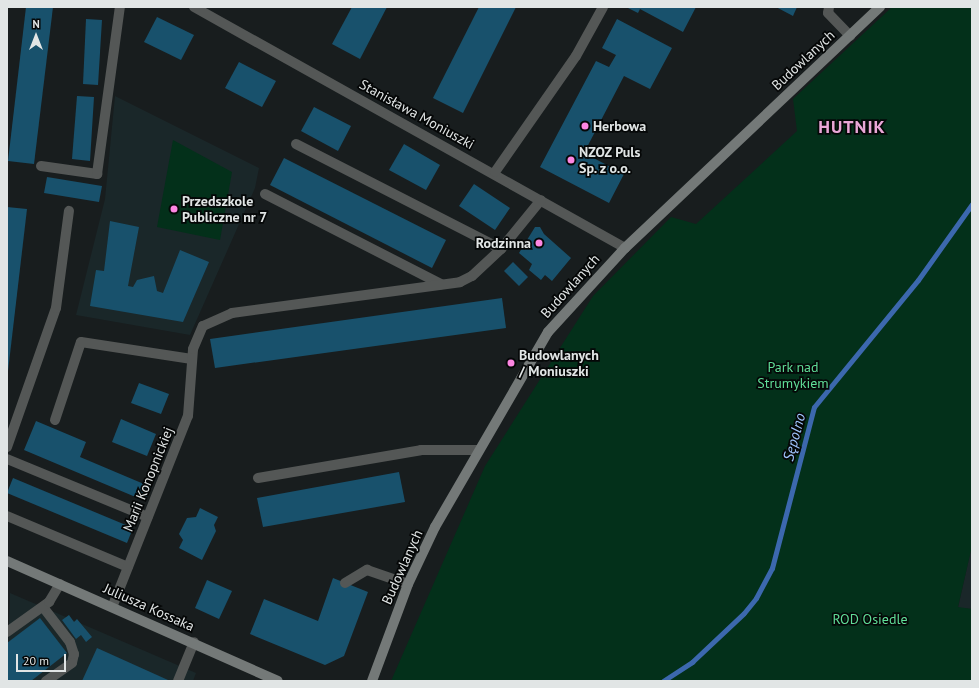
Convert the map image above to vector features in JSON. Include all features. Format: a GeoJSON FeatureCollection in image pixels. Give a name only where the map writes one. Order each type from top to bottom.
{"type":"FeatureCollection","features":[{"type":"Feature","properties":{"kind":"street"},"geometry":{"type":"LineString","coordinates":[[41,166],[97,174],[120,7]]}},
{"type":"Feature","properties":{"kind":"street","name":"Stanisława Moniuszki"},"geometry":{"type":"LineString","coordinates":[[194,7],[495,172],[625,248]]}},
{"type":"Feature","properties":{"kind":"street"},"geometry":{"type":"LineString","coordinates":[[495,172],[576,56],[603,7]]}},
{"type":"Feature","properties":{"kind":"street"},"geometry":{"type":"LineString","coordinates":[[829,7],[828,13],[850,36]]}},
{"type":"Feature","properties":{"kind":"street","name":"Budowlanych"},"geometry":{"type":"LineString","coordinates":[[372,681],[408,584],[477,450],[548,332],[625,248],[880,7]]}},
{"type":"Feature","properties":{"kind":"street"},"geometry":{"type":"LineString","coordinates":[[296,144],[501,249]]}},
{"type":"Feature","properties":{"kind":"street"},"geometry":{"type":"LineString","coordinates":[[265,194],[441,284]]}},
{"type":"Feature","properties":{"kind":"street","name":"Marii Konopnickiej"},"geometry":{"type":"LineString","coordinates":[[113,606],[188,416],[192,359],[198,333],[219,316],[441,284],[472,276],[501,249],[541,200]]}},
{"type":"Feature","properties":{"kind":"street"},"geometry":{"type":"LineString","coordinates":[[7,447],[56,308],[69,211]]}},
{"type":"Feature","properties":{"kind":"street"},"geometry":{"type":"LineString","coordinates":[[55,420],[82,342],[192,359]]}},
{"type":"Feature","properties":{"kind":"street"},"geometry":{"type":"LineString","coordinates":[[258,478],[421,450],[477,450]]}},
{"type":"Feature","properties":{"kind":"street"},"geometry":{"type":"LineString","coordinates":[[7,459],[148,517]]}},
{"type":"Feature","properties":{"kind":"street"},"geometry":{"type":"LineString","coordinates":[[7,516],[128,567]]}},
{"type":"Feature","properties":{"kind":"street","name":"Juliusza Kossaka"},"geometry":{"type":"LineString","coordinates":[[7,561],[113,606],[278,681]]}},
{"type":"Feature","properties":{"kind":"street"},"geometry":{"type":"LineString","coordinates":[[345,583],[367,570],[408,584]]}},
{"type":"Feature","properties":{"kind":"street"},"geometry":{"type":"LineString","coordinates":[[7,632],[44,607],[60,584]]}},
{"type":"Feature","properties":{"kind":"street"},"geometry":{"type":"LineString","coordinates":[[44,607],[70,642],[74,654],[72,663],[46,681]]}},
{"type":"Feature","properties":{"kind":"street"},"geometry":{"type":"LineString","coordinates":[[178,681],[194,642]]}},
{"type":"Feature","properties":{"kind":"shaded area","name":"Przedszkole Publiczne nr 7"},"geometry":{"type":"Polygon","coordinates":[[[115,96],[259,168],[255,188],[190,335],[76,315],[105,199],[115,96]]]}},
{"type":"Feature","properties":{"kind":"shaded area"},"geometry":{"type":"Polygon","coordinates":[[[972,545],[972,609],[958,608],[972,545]]]}},
{"type":"Feature","properties":{"kind":"shaded area"},"geometry":{"type":"Polygon","coordinates":[[[10,593],[196,673],[193,681],[7,681],[10,593]]]}},
{"type":"Feature","properties":{"kind":"green space","name":"Park nad Strumykiem"},"geometry":{"type":"Polygon","coordinates":[[[892,7],[972,7],[972,546],[958,607],[972,609],[972,681],[391,681],[485,466],[593,296],[671,217],[696,224],[797,131],[793,99],[892,7]]]}},
{"type":"Feature","properties":{"kind":"green space"},"geometry":{"type":"Polygon","coordinates":[[[173,140],[232,172],[220,240],[157,227],[173,140]]]}},
{"type":"Feature","properties":{"kind":"building"},"geometry":{"type":"Polygon","coordinates":[[[26,7],[53,7],[34,164],[8,161],[26,7]]]}},
{"type":"Feature","properties":{"kind":"building"},"geometry":{"type":"Polygon","coordinates":[[[352,7],[387,7],[360,59],[332,44],[352,7]]]}},
{"type":"Feature","properties":{"kind":"building"},"geometry":{"type":"Polygon","coordinates":[[[479,7],[516,7],[463,113],[433,98],[479,7]]]}},
{"type":"Feature","properties":{"kind":"building"},"geometry":{"type":"Polygon","coordinates":[[[626,7],[696,7],[683,32],[640,9],[638,13],[626,7]]]}},
{"type":"Feature","properties":{"kind":"building"},"geometry":{"type":"Polygon","coordinates":[[[776,7],[797,7],[793,16],[776,7]]]}},
{"type":"Feature","properties":{"kind":"building"},"geometry":{"type":"Polygon","coordinates":[[[157,17],[194,35],[181,60],[144,42],[157,17]]]}},
{"type":"Feature","properties":{"kind":"building"},"geometry":{"type":"Polygon","coordinates":[[[86,19],[102,20],[98,85],[83,84],[86,19]]]}},
{"type":"Feature","properties":{"kind":"building"},"geometry":{"type":"Polygon","coordinates":[[[617,19],[672,48],[650,89],[624,76],[584,153],[624,174],[609,203],[540,167],[596,61],[609,67],[616,55],[602,48],[617,19]]]}},
{"type":"Feature","properties":{"kind":"building"},"geometry":{"type":"Polygon","coordinates":[[[239,62],[276,81],[262,107],[225,88],[239,62]]]}},
{"type":"Feature","properties":{"kind":"building"},"geometry":{"type":"Polygon","coordinates":[[[77,96],[94,97],[90,161],[72,159],[77,96]]]}},
{"type":"Feature","properties":{"kind":"building"},"geometry":{"type":"Polygon","coordinates":[[[314,107],[351,126],[338,151],[301,131],[314,107]]]}},
{"type":"Feature","properties":{"kind":"building"},"geometry":{"type":"Polygon","coordinates":[[[404,144],[440,165],[426,190],[389,170],[404,144]]]}},
{"type":"Feature","properties":{"kind":"building"},"geometry":{"type":"Polygon","coordinates":[[[284,158],[446,240],[432,268],[270,185],[284,158]]]}},
{"type":"Feature","properties":{"kind":"building"},"geometry":{"type":"Polygon","coordinates":[[[47,177],[102,186],[99,202],[44,193],[47,177]]]}},
{"type":"Feature","properties":{"kind":"building"},"geometry":{"type":"Polygon","coordinates":[[[474,184],[510,208],[495,230],[459,206],[474,184]]]}},
{"type":"Feature","properties":{"kind":"building"},"geometry":{"type":"Polygon","coordinates":[[[7,207],[27,209],[8,371],[7,371],[7,207]]]}},
{"type":"Feature","properties":{"kind":"building"},"geometry":{"type":"Polygon","coordinates":[[[110,221],[139,227],[128,286],[133,287],[137,280],[154,276],[157,291],[163,293],[180,250],[209,262],[183,322],[90,306],[96,270],[104,271],[110,221]]]}},
{"type":"Feature","properties":{"kind":"building"},"geometry":{"type":"Polygon","coordinates":[[[535,227],[540,227],[544,234],[571,258],[552,281],[545,275],[541,280],[529,270],[532,264],[519,253],[535,227]]]}},
{"type":"Feature","properties":{"kind":"building"},"geometry":{"type":"Polygon","coordinates":[[[513,262],[528,277],[519,286],[504,271],[513,262]]]}},
{"type":"Feature","properties":{"kind":"building"},"geometry":{"type":"Polygon","coordinates":[[[502,298],[506,328],[215,368],[210,339],[502,298]]]}},
{"type":"Feature","properties":{"kind":"building"},"geometry":{"type":"Polygon","coordinates":[[[139,383],[169,394],[161,414],[131,403],[139,383]]]}},
{"type":"Feature","properties":{"kind":"building"},"geometry":{"type":"Polygon","coordinates":[[[121,419],[156,434],[147,456],[112,442],[121,419]]]}},
{"type":"Feature","properties":{"kind":"building"},"geometry":{"type":"Polygon","coordinates":[[[36,421],[86,442],[80,457],[151,487],[145,501],[24,450],[36,421]]]}},
{"type":"Feature","properties":{"kind":"building"},"geometry":{"type":"Polygon","coordinates":[[[399,472],[405,502],[263,527],[257,498],[399,472]]]}},
{"type":"Feature","properties":{"kind":"building"},"geometry":{"type":"Polygon","coordinates":[[[13,478],[133,528],[127,543],[7,493],[13,478]]]}},
{"type":"Feature","properties":{"kind":"building"},"geometry":{"type":"Polygon","coordinates":[[[200,508],[218,517],[214,525],[216,531],[202,560],[179,548],[183,540],[179,534],[187,518],[196,517],[200,508]]]}},
{"type":"Feature","properties":{"kind":"building"},"geometry":{"type":"Polygon","coordinates":[[[333,578],[368,592],[344,656],[325,665],[250,634],[264,599],[318,621],[333,578]]]}},
{"type":"Feature","properties":{"kind":"building"},"geometry":{"type":"Polygon","coordinates":[[[207,580],[232,591],[219,619],[195,608],[207,580]]]}},
{"type":"Feature","properties":{"kind":"building"},"geometry":{"type":"Polygon","coordinates":[[[69,615],[74,622],[77,619],[92,637],[86,642],[81,635],[76,639],[62,620],[69,615]]]}},
{"type":"Feature","properties":{"kind":"building"},"geometry":{"type":"Polygon","coordinates":[[[40,618],[67,653],[31,681],[7,681],[7,643],[40,618]]]}},
{"type":"Feature","properties":{"kind":"building"},"geometry":{"type":"Polygon","coordinates":[[[97,648],[168,680],[168,681],[82,681],[97,648]]]}},
{"type":"Feature","properties":{"kind":"waterway","name":"Sępolno"},"geometry":{"type":"LineString","coordinates":[[663,681],[692,662],[744,613],[756,598],[772,568],[814,407],[918,280],[972,204]]}},
{"type":"Feature","properties":{"kind":"place","name":"Herbowa"},"geometry":{"type":"Point","coordinates":[585,126]}},
{"type":"Feature","properties":{"kind":"place","name":"NZOZ Puls Sp. z o.o."},"geometry":{"type":"Point","coordinates":[571,160]}},
{"type":"Feature","properties":{"kind":"place","name":"Przedszkole Publiczne nr 7"},"geometry":{"type":"Point","coordinates":[174,209]}},
{"type":"Feature","properties":{"kind":"place","name":"Rodzinna"},"geometry":{"type":"Point","coordinates":[539,243]}},
{"type":"Feature","properties":{"kind":"place","name":"Budowlanych / Moniuszki"},"geometry":{"type":"Point","coordinates":[511,363]}},
{"type":"Feature","properties":{"kind":"district","name":"HUTNIK"},"geometry":{"type":"Point","coordinates":[852,127]}},
{"type":"Feature","properties":{"kind":"park label","name":"ROD Osiedle"},"geometry":{"type":"Point","coordinates":[870,619]}}]}
